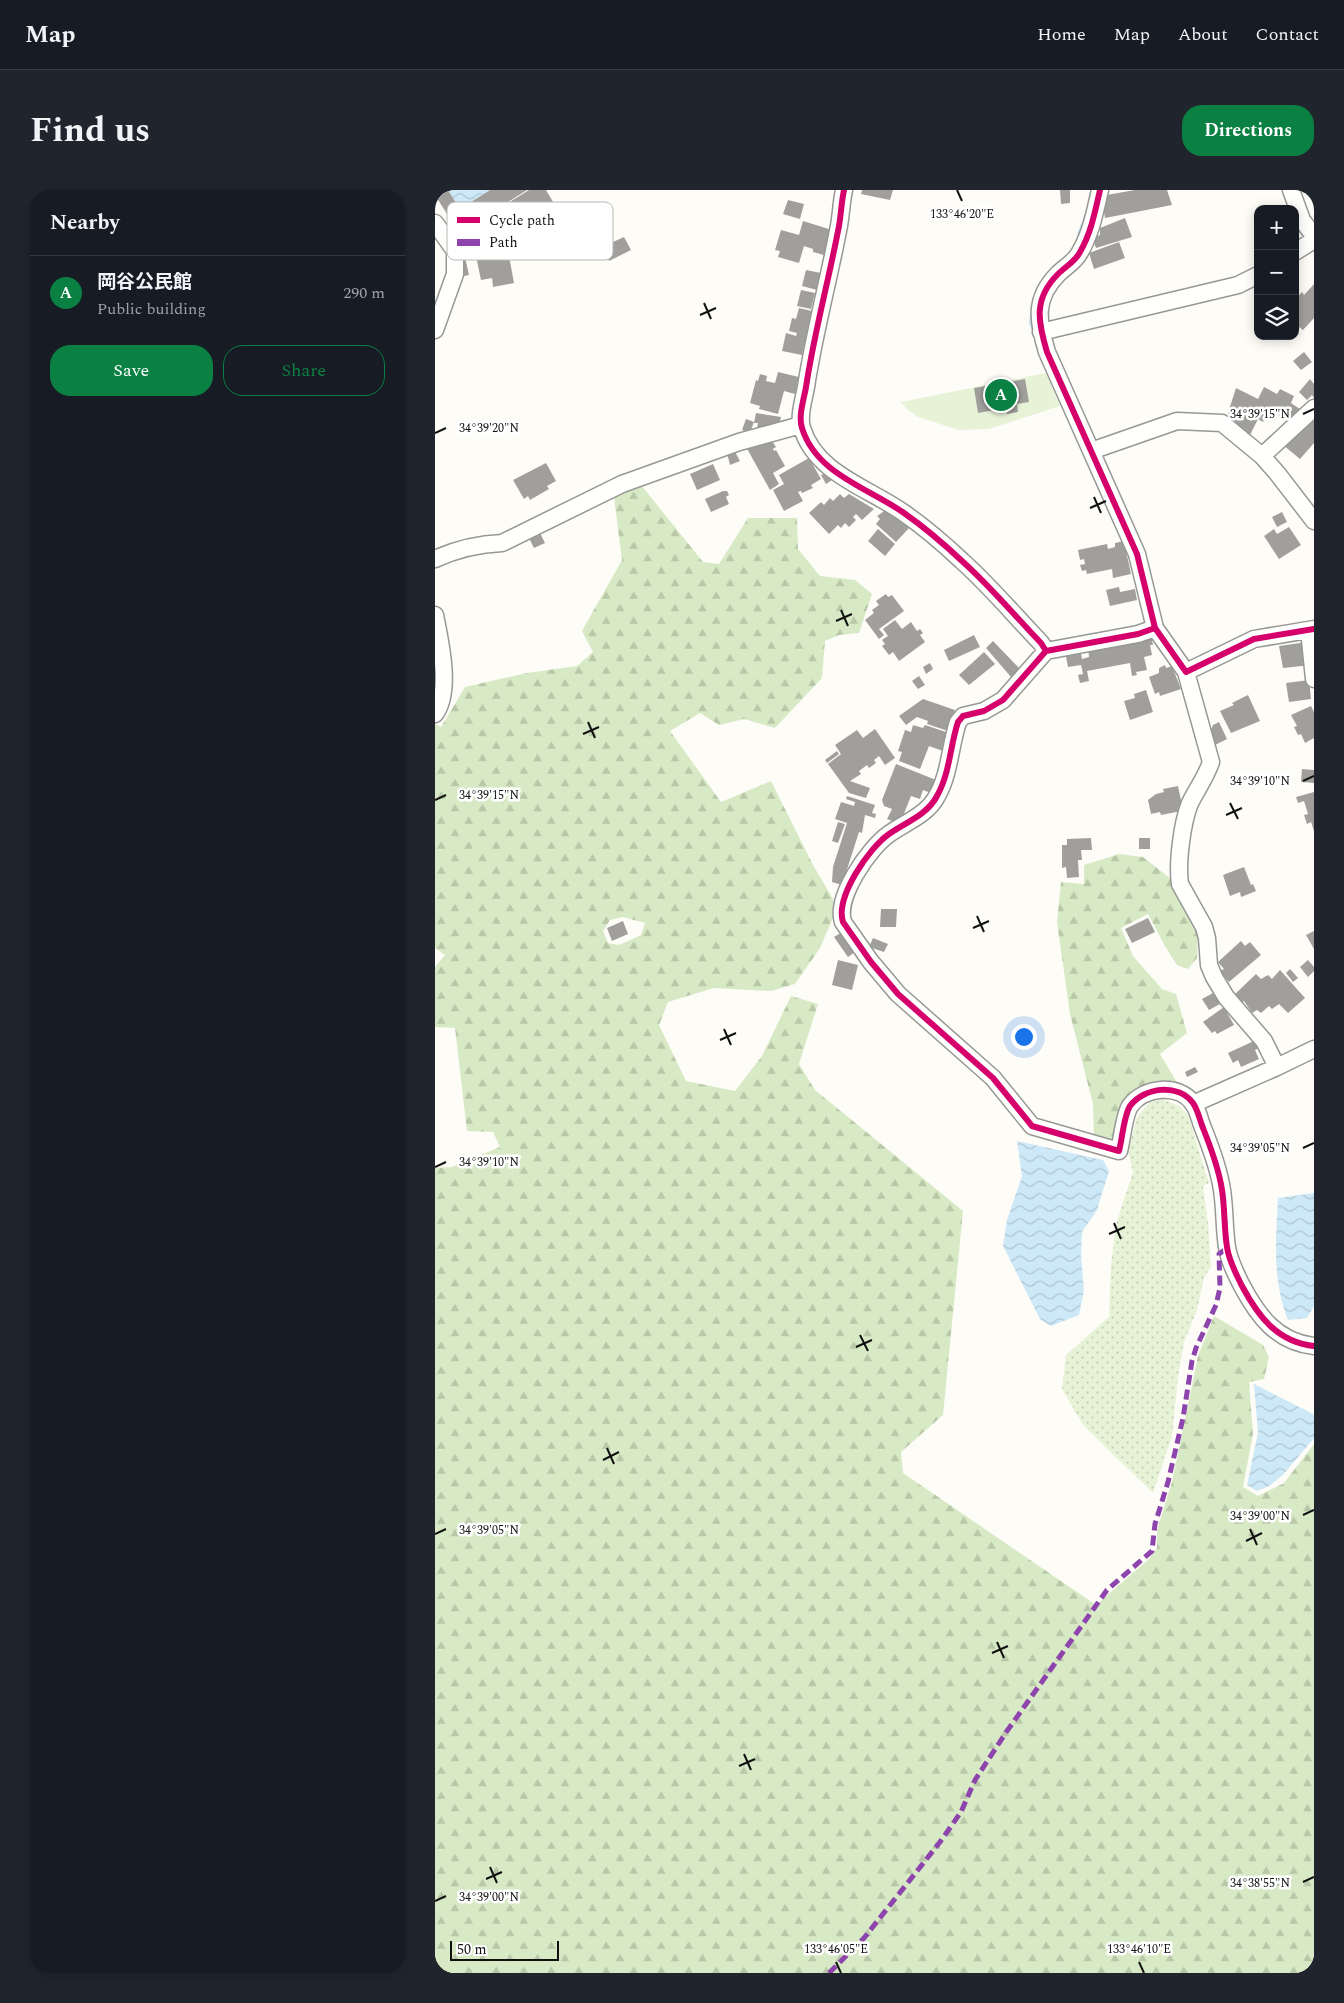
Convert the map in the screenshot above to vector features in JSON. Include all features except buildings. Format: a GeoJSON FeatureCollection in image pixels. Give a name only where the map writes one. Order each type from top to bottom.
{"type":"FeatureCollection","features":[{"type":"Feature","properties":{"kind":"street"},"geometry":{"type":"LineString","coordinates":[[844,190],[838,230],[813,338],[801,425],[811,447],[821,460],[837,473],[873,496],[902,511],[963,562],[1041,643],[1046,651]]}},
{"type":"Feature","properties":{"kind":"street"},"geometry":{"type":"LineString","coordinates":[[1100,190],[1093,223],[1080,253],[1048,285],[1041,298],[1039,308],[1041,332],[1047,352],[1137,554],[1155,628],[1186,675],[1211,762],[1207,774],[1190,804],[1183,835],[1180,884],[1204,927],[1207,938],[1209,965],[1226,998],[1264,1041],[1277,1067]]}},
{"type":"Feature","properties":{"kind":"street"},"geometry":{"type":"LineString","coordinates":[[1291,190],[1302,220],[1314,236]]}},
{"type":"Feature","properties":{"kind":"street"},"geometry":{"type":"LineString","coordinates":[[435,222],[447,239]]}},
{"type":"Feature","properties":{"kind":"street"},"geometry":{"type":"LineString","coordinates":[[1298,250],[1314,240]]}},
{"type":"Feature","properties":{"kind":"street"},"geometry":{"type":"LineString","coordinates":[[435,330],[455,274],[455,260]]}},
{"type":"Feature","properties":{"kind":"street"},"geometry":{"type":"LineString","coordinates":[[1041,332],[1238,285],[1254,277]]}},
{"type":"Feature","properties":{"kind":"street"},"geometry":{"type":"LineString","coordinates":[[1262,456],[1314,408]]}},
{"type":"Feature","properties":{"kind":"street"},"geometry":{"type":"LineString","coordinates":[[1091,451],[1177,421],[1222,423],[1262,456],[1314,521]]}},
{"type":"Feature","properties":{"kind":"street"},"geometry":{"type":"LineString","coordinates":[[435,559],[455,550],[484,544],[502,543],[622,484],[739,442],[801,425]]}},
{"type":"Feature","properties":{"kind":"street"},"geometry":{"type":"LineString","coordinates":[[435,615],[443,667],[443,694],[435,714]]}},
{"type":"Feature","properties":{"kind":"street"},"geometry":{"type":"LineString","coordinates":[[1155,628],[1138,634],[1046,651],[1003,700],[985,711],[963,716],[958,722],[945,777],[937,798],[919,815],[889,834],[867,858],[851,882],[842,905],[841,915],[843,922],[871,962],[898,994],[983,1068],[1032,1126],[1119,1151],[1129,1108],[1142,1095],[1156,1090],[1172,1090],[1186,1097],[1193,1104],[1213,1154],[1222,1189],[1227,1248],[1233,1268],[1258,1314],[1268,1326],[1287,1339],[1314,1346]]}},
{"type":"Feature","properties":{"kind":"street"},"geometry":{"type":"LineString","coordinates":[[1186,675],[1254,638],[1312,630],[1314,679]]}},
{"type":"Feature","properties":{"kind":"street"},"geometry":{"type":"LineString","coordinates":[[1193,1104],[1314,1050]]}},
{"type":"Feature","properties":{"kind":"green space"},"geometry":{"type":"Polygon","coordinates":[[[1046,373],[1060,406],[989,429],[959,430],[918,417],[901,402],[1046,373]]]}},
{"type":"Feature","properties":{"kind":"green space"},"geometry":{"type":"Polygon","coordinates":[[[641,485],[703,562],[719,564],[748,518],[797,518],[798,549],[820,576],[855,580],[872,594],[859,633],[839,635],[825,641],[822,678],[775,728],[744,719],[719,725],[700,713],[670,731],[721,802],[771,781],[813,865],[833,899],[835,913],[820,948],[795,984],[771,991],[714,988],[668,1002],[659,1025],[686,1081],[735,1091],[762,1056],[791,996],[818,1004],[799,1064],[815,1090],[963,1211],[943,1415],[901,1452],[903,1473],[1096,1605],[1149,1559],[1157,1548],[1157,1530],[1172,1482],[1198,1356],[1214,1316],[1263,1345],[1269,1357],[1264,1379],[1249,1382],[1253,1434],[1243,1487],[1258,1496],[1284,1483],[1314,1444],[1314,1973],[435,1973],[435,1168],[452,1167],[500,1147],[493,1132],[467,1131],[455,1028],[435,1027],[435,967],[445,955],[435,948],[435,724],[441,727],[465,687],[527,673],[577,666],[593,652],[582,631],[622,560],[614,497],[641,485]],[[623,917],[610,920],[603,931],[608,943],[619,945],[641,935],[645,923],[623,917]]]}},
{"type":"Feature","properties":{"kind":"green space"},"geometry":{"type":"Polygon","coordinates":[[[1119,854],[1143,857],[1171,879],[1198,936],[1197,958],[1188,969],[1177,965],[1148,914],[1121,928],[1133,956],[1162,989],[1176,994],[1187,1033],[1160,1054],[1178,1084],[1163,1083],[1139,1088],[1114,1143],[1094,1138],[1093,1104],[1070,1014],[1057,922],[1061,882],[1084,884],[1084,865],[1119,854]]]}},
{"type":"Feature","properties":{"kind":"green space"},"geometry":{"type":"Polygon","coordinates":[[[1162,1099],[1179,1106],[1188,1115],[1209,1183],[1203,1186],[1211,1267],[1204,1278],[1197,1310],[1184,1342],[1178,1377],[1172,1436],[1153,1493],[1083,1425],[1062,1389],[1066,1355],[1109,1317],[1111,1265],[1116,1224],[1133,1172],[1128,1151],[1137,1117],[1150,1102],[1162,1099]]]}},
{"type":"Feature","properties":{"kind":"water"},"geometry":{"type":"Polygon","coordinates":[[[448,190],[490,190],[471,202],[456,202],[448,190]]]}},
{"type":"Feature","properties":{"kind":"water"},"geometry":{"type":"Polygon","coordinates":[[[1017,1141],[1103,1160],[1109,1171],[1097,1210],[1082,1232],[1081,1255],[1084,1290],[1079,1315],[1051,1326],[1040,1319],[1003,1246],[1007,1220],[1022,1176],[1017,1141]]]}},
{"type":"Feature","properties":{"kind":"water"},"geometry":{"type":"Polygon","coordinates":[[[1314,1193],[1314,1306],[1307,1318],[1288,1320],[1279,1290],[1277,1275],[1278,1198],[1314,1193]]]}},
{"type":"Feature","properties":{"kind":"water"},"geometry":{"type":"Polygon","coordinates":[[[1254,1384],[1313,1414],[1314,1417],[1314,1438],[1283,1475],[1269,1486],[1257,1491],[1247,1485],[1258,1433],[1254,1384]]]}},
{"type":"Feature","properties":{"kind":"waterway"},"geometry":{"type":"LineString","coordinates":[[1079,235],[1086,217]]}},
{"type":"Feature","properties":{"kind":"waterway"},"geometry":{"type":"LineString","coordinates":[[1032,315],[1031,323],[1034,331]]}},
{"type":"Feature","properties":{"kind":"marked path"},"geometry":{"type":"LineString","coordinates":[[829,1973],[864,1938],[940,1842],[961,1812],[975,1780],[1007,1731],[1107,1590],[1152,1551],[1155,1524],[1168,1482],[1183,1418],[1192,1361],[1216,1305],[1220,1288],[1219,1254],[1227,1248]]}},
{"type":"Feature","properties":{"kind":"cycle path"},"geometry":{"type":"LineString","coordinates":[[844,190],[839,226],[802,408],[801,423],[809,444],[831,469],[904,513],[941,542],[992,591],[1041,643],[1046,651]]}},
{"type":"Feature","properties":{"kind":"cycle path"},"geometry":{"type":"LineString","coordinates":[[1100,190],[1084,245],[1076,259],[1058,274],[1044,293],[1040,311],[1041,331],[1047,352],[1137,554],[1155,628],[1186,672],[1254,639],[1314,629]]}},
{"type":"Feature","properties":{"kind":"cycle path"},"geometry":{"type":"LineString","coordinates":[[1155,628],[1138,634],[1046,651],[1003,700],[984,711],[963,716],[958,722],[955,731],[945,778],[933,803],[916,818],[889,834],[872,850],[849,887],[844,900],[843,922],[871,962],[898,994],[993,1078],[1032,1126],[1119,1151],[1126,1115],[1130,1106],[1136,1100],[1152,1091],[1161,1090],[1179,1092],[1187,1097],[1196,1109],[1217,1166],[1223,1197],[1228,1252],[1242,1286],[1270,1326],[1289,1339],[1301,1344],[1314,1346]]}},
{"type":"Feature","properties":{"kind":"place","name":"岡谷公民館"},"geometry":{"type":"Point","coordinates":[1001,395]}}]}
